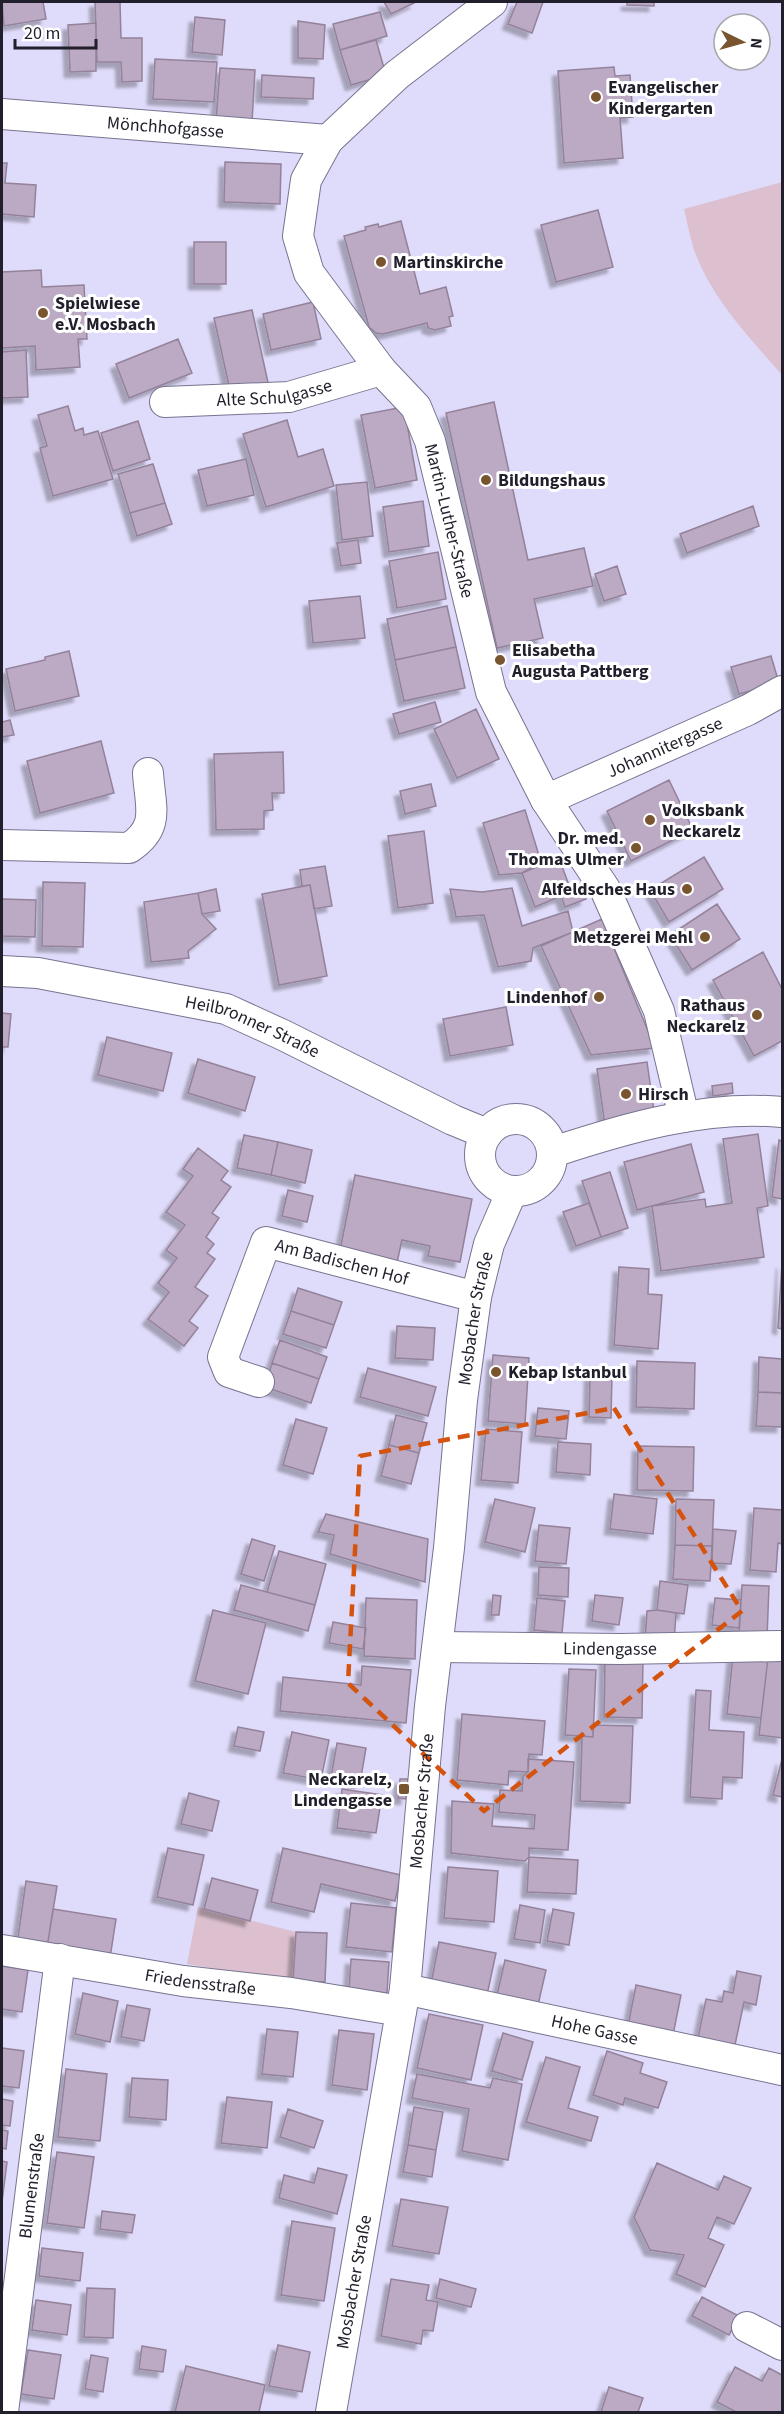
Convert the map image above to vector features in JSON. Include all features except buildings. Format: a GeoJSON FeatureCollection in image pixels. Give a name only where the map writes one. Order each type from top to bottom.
{"type":"FeatureCollection","features":[{"type":"Feature","properties":{"kind":"street","name":"Martin-Luther-Straße"},"geometry":{"type":"LineString","coordinates":[[492,2],[397,75],[328,140],[306,180],[298,236],[309,273],[381,370],[416,407],[430,441],[491,692],[546,800],[605,889],[655,1002],[684,1117]]}},
{"type":"Feature","properties":{"kind":"street","name":"Mönchhofgasse"},"geometry":{"type":"LineString","coordinates":[[2,114],[328,140]]}},
{"type":"Feature","properties":{"kind":"street","name":"Alte Schulgasse"},"geometry":{"type":"LineString","coordinates":[[165,402],[289,397],[381,370]]}},
{"type":"Feature","properties":{"kind":"street","name":"Johannitergasse"},"geometry":{"type":"LineString","coordinates":[[546,800],[748,710],[783,691]]}},
{"type":"Feature","properties":{"kind":"street"},"geometry":{"type":"LineString","coordinates":[[2,845],[129,848],[144,837],[149,829],[151,820],[148,773]]}},
{"type":"Feature","properties":{"kind":"street","name":"Heilbronner Straße"},"geometry":{"type":"LineString","coordinates":[[2,971],[38,973],[226,1009],[453,1120],[487,1134]]}},
{"type":"Feature","properties":{"kind":"street"},"geometry":{"type":"LineString","coordinates":[[553,1152],[604,1134],[684,1117],[750,1109],[783,1112]]}},
{"type":"Feature","properties":{"kind":"street"},"geometry":{"type":"LineString","coordinates":[[512,1119],[536,1124],[546,1134],[553,1152],[549,1172],[541,1182],[530,1189],[512,1191],[502,1189],[490,1181],[483,1171],[480,1160],[483,1141],[487,1134],[502,1122],[512,1119]]}},
{"type":"Feature","properties":{"kind":"street","name":"Mosbacher Straße"},"geometry":{"type":"LineString","coordinates":[[331,2412],[403,2000],[430,1706],[453,1517],[462,1400],[476,1297],[489,1244],[512,1191]]}},
{"type":"Feature","properties":{"kind":"street","name":"Am Badischen Hof"},"geometry":{"type":"LineString","coordinates":[[259,1382],[229,1372],[224,1358],[266,1242],[476,1297]]}},
{"type":"Feature","properties":{"kind":"street","name":"Lindengasse"},"geometry":{"type":"LineString","coordinates":[[438,1647],[621,1649],[783,1647]]}},
{"type":"Feature","properties":{"kind":"street","name":"Friedensstraße"},"geometry":{"type":"LineString","coordinates":[[2,1950],[183,1981],[291,1993],[403,2000]]}},
{"type":"Feature","properties":{"kind":"street","name":"Blumenstraße"},"geometry":{"type":"LineString","coordinates":[[3,2412],[60,1959]]}},
{"type":"Feature","properties":{"kind":"street","name":"Hohe Gasse"},"geometry":{"type":"LineString","coordinates":[[403,2000],[783,2070]]}},
{"type":"Feature","properties":{"kind":"street"},"geometry":{"type":"LineString","coordinates":[[747,2327],[783,2345]]}},
{"type":"Feature","properties":{"kind":"highlighted area"},"geometry":{"type":"Polygon","coordinates":[[[614,1408],[742,1611],[484,1811],[348,1683],[360,1456],[614,1408]]]}},
{"type":"Feature","properties":{"kind":"shaded area"},"geometry":{"type":"Polygon","coordinates":[[[782,182],[782,375],[732,317],[711,285],[694,250],[684,209],[782,182]]]}},
{"type":"Feature","properties":{"kind":"shaded area"},"geometry":{"type":"Polygon","coordinates":[[[198,1907],[296,1932],[293,1981],[187,1964],[198,1907]]]}},
{"type":"Feature","properties":{"kind":"place","name":"Evangelischer Kindergarten"},"geometry":{"type":"Point","coordinates":[596,97]}},
{"type":"Feature","properties":{"kind":"place","name":"Martinskirche"},"geometry":{"type":"Point","coordinates":[381,262]}},
{"type":"Feature","properties":{"kind":"place","name":"Spielwiese e.V. Mosbach"},"geometry":{"type":"Point","coordinates":[43,313]}},
{"type":"Feature","properties":{"kind":"place","name":"Bildungshaus"},"geometry":{"type":"Point","coordinates":[486,480]}},
{"type":"Feature","properties":{"kind":"place","name":"Elisabetha Augusta Pattberg"},"geometry":{"type":"Point","coordinates":[500,660]}},
{"type":"Feature","properties":{"kind":"place","name":"Volksbank Neckarelz"},"geometry":{"type":"Point","coordinates":[650,820]}},
{"type":"Feature","properties":{"kind":"place","name":"Dr. med. Thomas Ulmer"},"geometry":{"type":"Point","coordinates":[636,848]}},
{"type":"Feature","properties":{"kind":"place","name":"Alfeldsches Haus"},"geometry":{"type":"Point","coordinates":[687,889]}},
{"type":"Feature","properties":{"kind":"place","name":"Metzgerei Mehl"},"geometry":{"type":"Point","coordinates":[705,937]}},
{"type":"Feature","properties":{"kind":"place","name":"Lindenhof"},"geometry":{"type":"Point","coordinates":[599,997]}},
{"type":"Feature","properties":{"kind":"place","name":"Rathaus Neckarelz"},"geometry":{"type":"Point","coordinates":[757,1015]}},
{"type":"Feature","properties":{"kind":"place","name":"Hirsch"},"geometry":{"type":"Point","coordinates":[626,1094]}},
{"type":"Feature","properties":{"kind":"place","name":"Kebap Istanbul"},"geometry":{"type":"Point","coordinates":[496,1372]}},
{"type":"Feature","properties":{"kind":"place","name":"Neckarelz, Lindengasse"},"geometry":{"type":"Point","coordinates":[404,1789]}}]}
